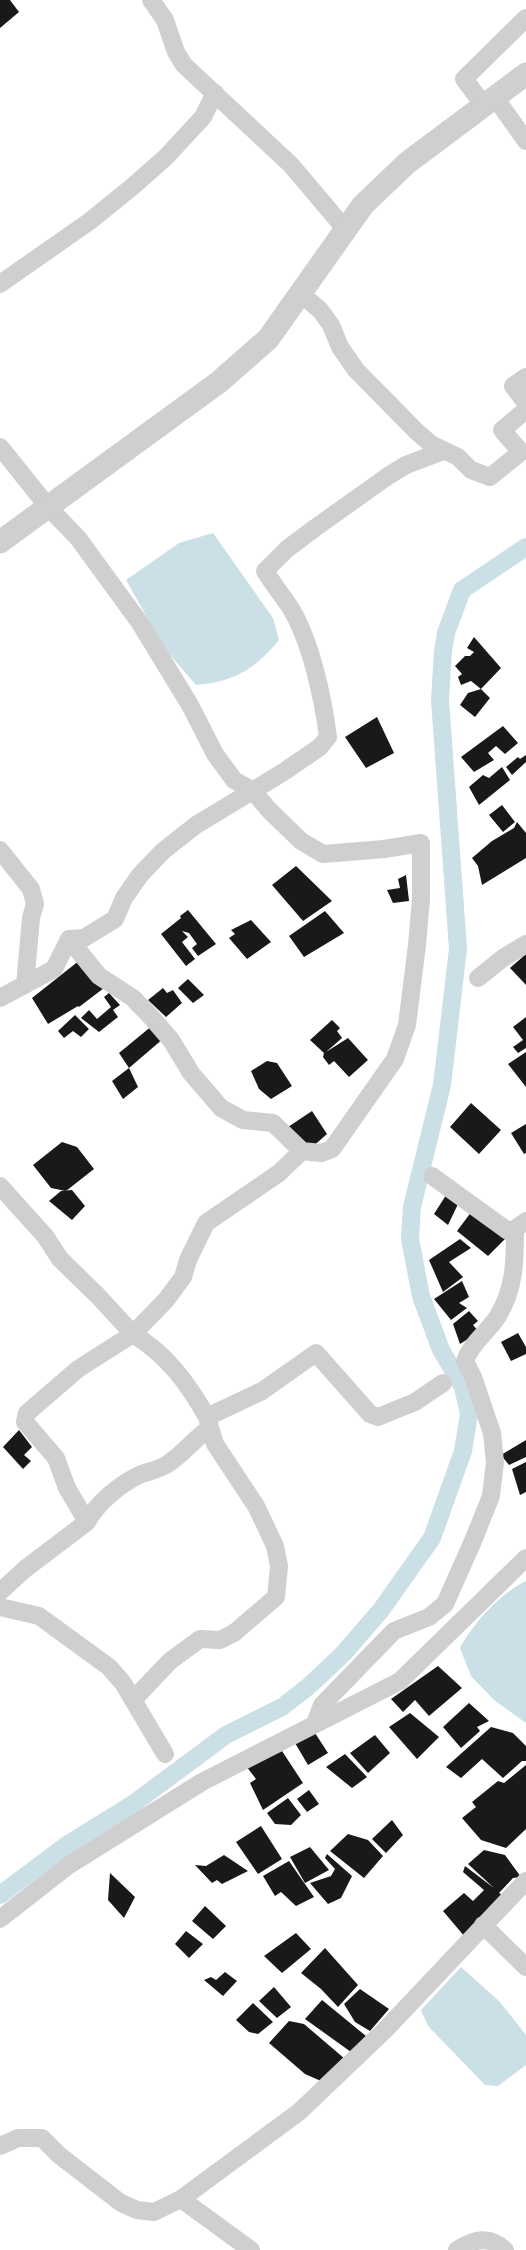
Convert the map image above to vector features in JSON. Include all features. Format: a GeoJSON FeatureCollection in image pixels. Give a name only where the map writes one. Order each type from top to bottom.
{"type":"FeatureCollection","features":[{"type":"Feature","properties":{"kind":"street"},"geometry":{"type":"LineString","coordinates":[[151,0],[165,20],[176,52],[184,65],[290,165],[346,230]]}},
{"type":"Feature","properties":{"kind":"street"},"geometry":{"type":"LineString","coordinates":[[526,18],[464,79],[489,100],[526,141]]}},
{"type":"Feature","properties":{"kind":"street"},"geometry":{"type":"LineString","coordinates":[[0,542],[219,382],[268,339],[363,205],[407,163],[526,74]]}},
{"type":"Feature","properties":{"kind":"street"},"geometry":{"type":"LineString","coordinates":[[0,284],[90,221],[166,157],[203,117],[215,93]]}},
{"type":"Feature","properties":{"kind":"street"},"geometry":{"type":"LineString","coordinates":[[301,294],[320,310],[331,325],[340,347],[362,377],[416,431],[443,451],[458,457],[471,470],[490,477],[521,452],[502,430],[526,410]]}},
{"type":"Feature","properties":{"kind":"street"},"geometry":{"type":"LineString","coordinates":[[526,377],[513,386],[526,402]]}},
{"type":"Feature","properties":{"kind":"street"},"geometry":{"type":"LineString","coordinates":[[0,447],[48,508],[78,538],[140,623],[234,780],[251,790],[301,841],[323,854],[421,843],[421,899],[407,1025],[395,1059],[332,1149],[321,1153],[302,1151],[273,1124],[243,1120],[221,1108],[191,1073],[171,1040],[152,1018],[133,998],[99,976],[69,940]]}},
{"type":"Feature","properties":{"kind":"street"},"geometry":{"type":"LineString","coordinates":[[69,940],[84,938],[115,919],[124,898],[140,875],[163,851],[197,824],[282,773],[320,747],[328,737],[318,682],[302,634],[290,608],[265,571],[305,535],[387,476],[406,465],[443,451]]}},
{"type":"Feature","properties":{"kind":"street"},"geometry":{"type":"LineString","coordinates":[[0,850],[31,890],[35,904],[31,918],[25,985]]}},
{"type":"Feature","properties":{"kind":"street"},"geometry":{"type":"LineString","coordinates":[[0,998],[54,969],[69,940]]}},
{"type":"Feature","properties":{"kind":"street"},"geometry":{"type":"LineString","coordinates":[[478,978],[526,944]]}},
{"type":"Feature","properties":{"kind":"street"},"geometry":{"type":"LineString","coordinates":[[87,1522],[67,1488],[56,1458],[25,1422],[27,1413],[78,1369],[133,1334],[166,1300],[183,1277],[187,1260],[206,1223],[279,1173],[302,1151]]}},
{"type":"Feature","properties":{"kind":"street"},"geometry":{"type":"LineString","coordinates":[[432,1176],[508,1231],[521,1225]]}},
{"type":"Feature","properties":{"kind":"street"},"geometry":{"type":"LineString","coordinates":[[0,1186],[45,1236],[60,1259],[133,1334],[156,1348],[180,1374],[208,1422],[215,1444],[256,1506],[275,1546],[279,1566],[276,1597],[234,1633],[220,1640],[200,1639],[170,1661],[133,1700]]}},
{"type":"Feature","properties":{"kind":"street"},"geometry":{"type":"LineString","coordinates":[[315,1723],[322,1705],[394,1631],[429,1617],[444,1604],[473,1541],[491,1496],[495,1462],[492,1433],[465,1361],[468,1352],[498,1316],[511,1287],[521,1225]]}},
{"type":"Feature","properties":{"kind":"street"},"geometry":{"type":"LineString","coordinates":[[0,1592],[25,1569],[87,1522],[93,1510],[102,1502],[140,1475],[170,1463],[208,1422],[262,1391],[316,1353],[370,1414],[378,1417],[415,1402],[443,1383]]}},
{"type":"Feature","properties":{"kind":"street"},"geometry":{"type":"LineString","coordinates":[[0,1919],[69,1865],[202,1782],[400,1681],[526,1558]]}},
{"type":"Feature","properties":{"kind":"street"},"geometry":{"type":"LineString","coordinates":[[0,1607],[39,1616],[109,1667],[123,1683],[165,1754]]}},
{"type":"Feature","properties":{"kind":"street"},"geometry":{"type":"LineString","coordinates":[[0,2146],[18,2138],[42,2138],[59,2155],[121,2203],[154,2213],[181,2199],[299,2112],[385,2030],[526,1881]]}},
{"type":"Feature","properties":{"kind":"street"},"geometry":{"type":"LineString","coordinates":[[483,1924],[526,1967]]}},
{"type":"Feature","properties":{"kind":"street"},"geometry":{"type":"LineString","coordinates":[[181,2199],[251,2250]]}},
{"type":"Feature","properties":{"kind":"street"},"geometry":{"type":"LineString","coordinates":[[457,2250],[477,2240],[496,2242],[505,2250]]}},
{"type":"Feature","properties":{"kind":"shaded area"},"geometry":{"type":"Polygon","coordinates":[[[213,533],[273,618],[279,640],[261,659],[243,672],[222,681],[196,685],[165,649],[126,580],[179,543],[213,533]]]}},
{"type":"Feature","properties":{"kind":"shaded area"},"geometry":{"type":"Polygon","coordinates":[[[526,1581],[526,1723],[494,1700],[471,1676],[460,1648],[488,1610],[526,1581]]]}},
{"type":"Feature","properties":{"kind":"shaded area"},"geometry":{"type":"Polygon","coordinates":[[[461,1967],[500,2002],[526,2035],[526,2065],[498,2086],[485,2085],[428,2026],[421,2010],[461,1967]]]}},
{"type":"Feature","properties":{"kind":"building"},"geometry":{"type":"Polygon","coordinates":[[[0,0],[10,0],[19,12],[0,28],[0,0]]]}},
{"type":"Feature","properties":{"kind":"building"},"geometry":{"type":"Polygon","coordinates":[[[474,637],[501,668],[481,689],[471,681],[461,685],[458,677],[462,674],[455,666],[465,656],[474,652],[467,648],[474,637]]]}},
{"type":"Feature","properties":{"kind":"building"},"geometry":{"type":"Polygon","coordinates":[[[481,689],[490,698],[475,717],[460,705],[468,693],[481,689]]]}},
{"type":"Feature","properties":{"kind":"building"},"geometry":{"type":"Polygon","coordinates":[[[377,717],[394,753],[366,768],[345,737],[377,717]]]}},
{"type":"Feature","properties":{"kind":"building"},"geometry":{"type":"Polygon","coordinates":[[[503,726],[518,743],[505,754],[496,746],[488,753],[494,760],[474,772],[461,757],[503,726]]]}},
{"type":"Feature","properties":{"kind":"building"},"geometry":{"type":"Polygon","coordinates":[[[526,755],[526,762],[512,775],[506,767],[518,757],[520,759],[526,755]]]}},
{"type":"Feature","properties":{"kind":"building"},"geometry":{"type":"Polygon","coordinates":[[[502,767],[510,780],[479,805],[469,787],[483,775],[489,778],[502,767]]]}},
{"type":"Feature","properties":{"kind":"building"},"geometry":{"type":"Polygon","coordinates":[[[502,805],[515,822],[503,832],[489,815],[502,805]]]}},
{"type":"Feature","properties":{"kind":"building"},"geometry":{"type":"Polygon","coordinates":[[[517,822],[526,833],[526,858],[482,885],[478,866],[472,858],[492,841],[514,828],[517,822]]]}},
{"type":"Feature","properties":{"kind":"building"},"geometry":{"type":"Polygon","coordinates":[[[296,866],[332,901],[303,921],[272,885],[296,866]]]}},
{"type":"Feature","properties":{"kind":"building"},"geometry":{"type":"Polygon","coordinates":[[[406,875],[409,901],[393,903],[387,890],[400,888],[398,879],[406,875]]]}},
{"type":"Feature","properties":{"kind":"building"},"geometry":{"type":"Polygon","coordinates":[[[188,910],[216,944],[198,956],[192,948],[197,944],[189,933],[182,931],[188,937],[182,942],[195,959],[186,966],[161,934],[188,910]]]}},
{"type":"Feature","properties":{"kind":"building"},"geometry":{"type":"Polygon","coordinates":[[[325,911],[344,933],[304,957],[289,936],[325,911]]]}},
{"type":"Feature","properties":{"kind":"building"},"geometry":{"type":"Polygon","coordinates":[[[251,920],[271,942],[247,959],[229,938],[235,934],[231,930],[251,920]]]}},
{"type":"Feature","properties":{"kind":"building"},"geometry":{"type":"Polygon","coordinates":[[[526,954],[526,985],[510,968],[526,954]]]}},
{"type":"Feature","properties":{"kind":"building"},"geometry":{"type":"Polygon","coordinates":[[[80,960],[104,988],[79,1007],[48,1024],[32,998],[80,960]]]}},
{"type":"Feature","properties":{"kind":"building"},"geometry":{"type":"Polygon","coordinates":[[[188,979],[204,995],[193,1003],[178,988],[188,979]]]}},
{"type":"Feature","properties":{"kind":"building"},"geometry":{"type":"Polygon","coordinates":[[[163,988],[167,993],[173,990],[182,1003],[166,1017],[148,1000],[163,988]]]}},
{"type":"Feature","properties":{"kind":"building"},"geometry":{"type":"Polygon","coordinates":[[[109,993],[120,1005],[113,1010],[118,1017],[99,1032],[81,1018],[89,1010],[97,1019],[111,1007],[104,997],[109,993]]]}},
{"type":"Feature","properties":{"kind":"building"},"geometry":{"type":"Polygon","coordinates":[[[75,1015],[89,1029],[81,1037],[73,1031],[64,1038],[58,1031],[75,1015]]]}},
{"type":"Feature","properties":{"kind":"building"},"geometry":{"type":"Polygon","coordinates":[[[526,1017],[526,1048],[518,1053],[513,1047],[523,1040],[513,1027],[526,1017]]]}},
{"type":"Feature","properties":{"kind":"building"},"geometry":{"type":"Polygon","coordinates":[[[332,1020],[340,1028],[337,1031],[342,1038],[326,1052],[348,1038],[368,1060],[349,1077],[334,1061],[329,1065],[323,1057],[324,1053],[310,1040],[332,1020]]]}},
{"type":"Feature","properties":{"kind":"building"},"geometry":{"type":"Polygon","coordinates":[[[153,1025],[164,1038],[129,1068],[119,1053],[153,1025]]]}},
{"type":"Feature","properties":{"kind":"building"},"geometry":{"type":"Polygon","coordinates":[[[526,1052],[526,1087],[508,1064],[526,1052]]]}},
{"type":"Feature","properties":{"kind":"building"},"geometry":{"type":"Polygon","coordinates":[[[267,1061],[277,1063],[292,1086],[271,1099],[259,1089],[251,1071],[267,1061]]]}},
{"type":"Feature","properties":{"kind":"building"},"geometry":{"type":"Polygon","coordinates":[[[129,1068],[138,1087],[123,1099],[112,1081],[129,1068]]]}},
{"type":"Feature","properties":{"kind":"building"},"geometry":{"type":"Polygon","coordinates":[[[471,1103],[501,1130],[479,1154],[450,1127],[471,1103]]]}},
{"type":"Feature","properties":{"kind":"building"},"geometry":{"type":"Polygon","coordinates":[[[312,1111],[327,1134],[310,1149],[288,1127],[312,1111]]]}},
{"type":"Feature","properties":{"kind":"building"},"geometry":{"type":"Polygon","coordinates":[[[526,1124],[526,1153],[524,1154],[511,1133],[526,1124]]]}},
{"type":"Feature","properties":{"kind":"building"},"geometry":{"type":"Polygon","coordinates":[[[62,1142],[77,1147],[94,1169],[66,1191],[51,1188],[33,1165],[62,1142]]]}},
{"type":"Feature","properties":{"kind":"building"},"geometry":{"type":"Polygon","coordinates":[[[72,1190],[85,1206],[72,1220],[49,1201],[61,1191],[72,1190]]]}},
{"type":"Feature","properties":{"kind":"building"},"geometry":{"type":"Polygon","coordinates":[[[448,1192],[459,1202],[448,1225],[434,1214],[448,1192]]]}},
{"type":"Feature","properties":{"kind":"building"},"geometry":{"type":"Polygon","coordinates":[[[472,1211],[505,1239],[488,1256],[457,1231],[472,1211]]]}},
{"type":"Feature","properties":{"kind":"building"},"geometry":{"type":"Polygon","coordinates":[[[460,1239],[471,1248],[449,1262],[463,1277],[443,1292],[429,1260],[460,1239]]]}},
{"type":"Feature","properties":{"kind":"building"},"geometry":{"type":"Polygon","coordinates":[[[462,1281],[469,1297],[459,1303],[467,1308],[451,1320],[434,1299],[462,1281]]]}},
{"type":"Feature","properties":{"kind":"building"},"geometry":{"type":"Polygon","coordinates":[[[469,1311],[478,1321],[473,1325],[479,1332],[460,1344],[453,1324],[469,1311]]]}},
{"type":"Feature","properties":{"kind":"building"},"geometry":{"type":"Polygon","coordinates":[[[518,1333],[526,1347],[526,1354],[511,1361],[501,1342],[518,1333]]]}},
{"type":"Feature","properties":{"kind":"building"},"geometry":{"type":"Polygon","coordinates":[[[19,1430],[32,1447],[24,1455],[31,1461],[23,1469],[3,1447],[19,1430]]]}},
{"type":"Feature","properties":{"kind":"building"},"geometry":{"type":"Polygon","coordinates":[[[526,1440],[526,1457],[509,1465],[501,1455],[526,1440]]]}},
{"type":"Feature","properties":{"kind":"building"},"geometry":{"type":"Polygon","coordinates":[[[526,1462],[526,1492],[520,1495],[512,1469],[526,1462]]]}},
{"type":"Feature","properties":{"kind":"building"},"geometry":{"type":"Polygon","coordinates":[[[438,1666],[462,1688],[429,1716],[415,1700],[403,1712],[391,1699],[438,1666]]]}},
{"type":"Feature","properties":{"kind":"building"},"geometry":{"type":"Polygon","coordinates":[[[469,1703],[489,1721],[477,1727],[480,1731],[461,1748],[443,1727],[469,1703]]]}},
{"type":"Feature","properties":{"kind":"building"},"geometry":{"type":"Polygon","coordinates":[[[410,1713],[439,1737],[417,1759],[389,1727],[410,1713]]]}},
{"type":"Feature","properties":{"kind":"building"},"geometry":{"type":"Polygon","coordinates":[[[491,1727],[513,1733],[526,1746],[526,1761],[522,1761],[503,1778],[482,1759],[461,1778],[446,1767],[491,1727]]]}},
{"type":"Feature","properties":{"kind":"building"},"geometry":{"type":"Polygon","coordinates":[[[315,1733],[328,1753],[308,1765],[295,1743],[315,1733]]]}},
{"type":"Feature","properties":{"kind":"building"},"geometry":{"type":"Polygon","coordinates":[[[375,1735],[390,1753],[368,1773],[350,1753],[375,1735]]]}},
{"type":"Feature","properties":{"kind":"building"},"geometry":{"type":"Polygon","coordinates":[[[282,1751],[303,1783],[263,1810],[250,1783],[256,1779],[246,1766],[282,1751]]]}},
{"type":"Feature","properties":{"kind":"building"},"geometry":{"type":"Polygon","coordinates":[[[345,1754],[367,1777],[352,1788],[326,1767],[345,1754]]]}},
{"type":"Feature","properties":{"kind":"building"},"geometry":{"type":"Polygon","coordinates":[[[526,1765],[526,1829],[506,1848],[481,1840],[462,1818],[476,1807],[472,1802],[498,1781],[504,1783],[526,1765]]]}},
{"type":"Feature","properties":{"kind":"building"},"geometry":{"type":"Polygon","coordinates":[[[309,1790],[319,1804],[307,1812],[297,1799],[309,1790]]]}},
{"type":"Feature","properties":{"kind":"building"},"geometry":{"type":"Polygon","coordinates":[[[288,1798],[301,1815],[291,1825],[275,1824],[267,1813],[288,1798]]]}},
{"type":"Feature","properties":{"kind":"building"},"geometry":{"type":"Polygon","coordinates":[[[392,1820],[403,1835],[386,1853],[372,1839],[392,1820]]]}},
{"type":"Feature","properties":{"kind":"building"},"geometry":{"type":"Polygon","coordinates":[[[261,1826],[282,1859],[258,1874],[236,1842],[261,1826]]]}},
{"type":"Feature","properties":{"kind":"building"},"geometry":{"type":"Polygon","coordinates":[[[348,1834],[368,1840],[383,1856],[364,1878],[330,1851],[348,1834]]]}},
{"type":"Feature","properties":{"kind":"building"},"geometry":{"type":"Polygon","coordinates":[[[310,1847],[329,1870],[305,1883],[290,1857],[310,1847]]]}},
{"type":"Feature","properties":{"kind":"building"},"geometry":{"type":"Polygon","coordinates":[[[484,1850],[505,1855],[521,1877],[513,1878],[499,1893],[504,1896],[465,1937],[443,1911],[464,1893],[473,1901],[484,1890],[463,1872],[465,1866],[494,1888],[468,1864],[484,1850]]]}},
{"type":"Feature","properties":{"kind":"building"},"geometry":{"type":"Polygon","coordinates":[[[327,1854],[352,1876],[341,1898],[328,1904],[310,1883],[331,1876],[335,1869],[325,1858],[327,1854]]]}},
{"type":"Feature","properties":{"kind":"building"},"geometry":{"type":"Polygon","coordinates":[[[224,1855],[248,1871],[222,1884],[217,1880],[212,1883],[195,1865],[206,1866],[224,1855]]]}},
{"type":"Feature","properties":{"kind":"building"},"geometry":{"type":"Polygon","coordinates":[[[289,1861],[314,1897],[296,1906],[281,1892],[275,1896],[263,1876],[289,1861]]]}},
{"type":"Feature","properties":{"kind":"building"},"geometry":{"type":"Polygon","coordinates":[[[110,1873],[135,1897],[124,1918],[108,1900],[110,1873]]]}},
{"type":"Feature","properties":{"kind":"building"},"geometry":{"type":"Polygon","coordinates":[[[205,1906],[226,1926],[213,1939],[192,1921],[205,1906]]]}},
{"type":"Feature","properties":{"kind":"building"},"geometry":{"type":"Polygon","coordinates":[[[186,1931],[203,1944],[189,1958],[175,1944],[186,1931]]]}},
{"type":"Feature","properties":{"kind":"building"},"geometry":{"type":"Polygon","coordinates":[[[296,1933],[311,1949],[282,1973],[264,1956],[296,1933]]]}},
{"type":"Feature","properties":{"kind":"building"},"geometry":{"type":"Polygon","coordinates":[[[325,1948],[358,1985],[338,2007],[301,1973],[325,1948]]]}},
{"type":"Feature","properties":{"kind":"building"},"geometry":{"type":"Polygon","coordinates":[[[225,1972],[237,1981],[223,1996],[204,1980],[211,1977],[216,1980],[225,1972]]]}},
{"type":"Feature","properties":{"kind":"building"},"geometry":{"type":"Polygon","coordinates":[[[274,1987],[291,2007],[277,2018],[259,2001],[274,1987]]]}},
{"type":"Feature","properties":{"kind":"building"},"geometry":{"type":"Polygon","coordinates":[[[360,1989],[389,2009],[370,2031],[355,2022],[344,2004],[360,1989]]]}},
{"type":"Feature","properties":{"kind":"building"},"geometry":{"type":"Polygon","coordinates":[[[322,2000],[366,2036],[351,2052],[305,2019],[322,2000]]]}},
{"type":"Feature","properties":{"kind":"building"},"geometry":{"type":"Polygon","coordinates":[[[253,2003],[273,2022],[258,2034],[249,2032],[236,2020],[253,2003]]]}},
{"type":"Feature","properties":{"kind":"building"},"geometry":{"type":"Polygon","coordinates":[[[289,2021],[304,2024],[345,2059],[321,2081],[305,2074],[269,2043],[289,2021]]]}},
{"type":"Feature","properties":{"kind":"waterway"},"geometry":{"type":"LineString","coordinates":[[0,1895],[67,1845],[133,1804],[226,1735],[282,1707],[309,1686],[343,1654],[381,1610],[432,1538],[463,1451],[469,1414],[463,1387],[441,1350],[421,1296],[410,1239],[412,1207],[442,1085],[458,949],[440,700],[443,651],[446,633],[462,590],[526,547]]}}]}
